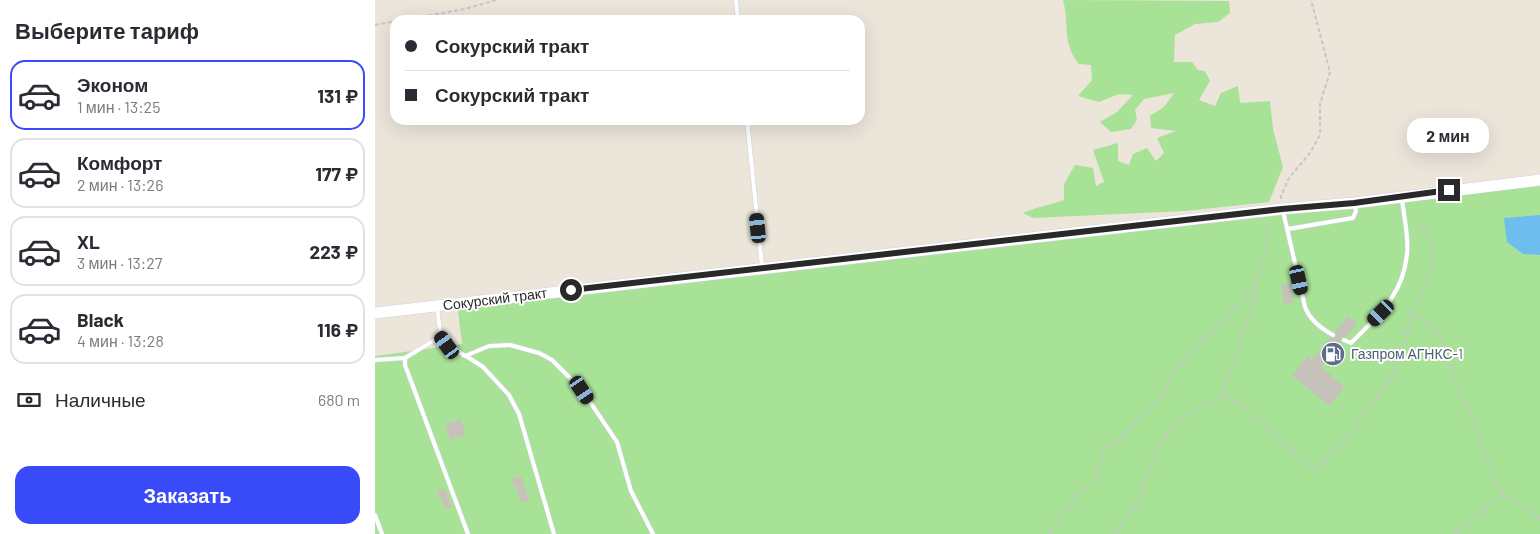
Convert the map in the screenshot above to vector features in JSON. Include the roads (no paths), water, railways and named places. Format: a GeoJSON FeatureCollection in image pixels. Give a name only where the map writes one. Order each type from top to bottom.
{"type":"FeatureCollection","features":[{"type":"Feature","properties":{"kind":"street","name":"Сокурский тракт"},"geometry":{"type":"LineString","coordinates":[[375,313],[1282,209],[1354,203],[1540,180]]}},
{"type":"Feature","properties":{"kind":"lane"},"geometry":{"type":"LineString","coordinates":[[736,0],[738,15]]}},
{"type":"Feature","properties":{"kind":"lane"},"geometry":{"type":"LineString","coordinates":[[748,125],[762,268]]}},
{"type":"Feature","properties":{"kind":"lane"},"geometry":{"type":"LineString","coordinates":[[1344,340],[1351,343],[1381,313],[1402,282],[1408,252],[1401,196]]}},
{"type":"Feature","properties":{"kind":"lane"},"geometry":{"type":"LineString","coordinates":[[1288,229],[1353,218],[1356,211],[1354,203]]}},
{"type":"Feature","properties":{"kind":"lane"},"geometry":{"type":"LineString","coordinates":[[1282,209],[1309,317],[1333,335]]}},
{"type":"Feature","properties":{"kind":"lane"},"geometry":{"type":"LineString","coordinates":[[437,306],[441,336],[447,345],[483,367],[509,395],[519,414],[554,534]]}},
{"type":"Feature","properties":{"kind":"lane"},"geometry":{"type":"LineString","coordinates":[[375,360],[405,358],[441,336]]}},
{"type":"Feature","properties":{"kind":"lane"},"geometry":{"type":"LineString","coordinates":[[465,356],[489,346],[510,345],[539,353],[552,360],[582,390],[617,442],[631,491],[653,534]]}},
{"type":"Feature","properties":{"kind":"lane"},"geometry":{"type":"LineString","coordinates":[[405,358],[405,365],[468,534]]}},
{"type":"Feature","properties":{"kind":"lane"},"geometry":{"type":"LineString","coordinates":[[375,515],[382,534]]}},
{"type":"Feature","properties":{"kind":"water"},"geometry":{"type":"Polygon","coordinates":[[[1540,215],[1540,255],[1523,254],[1507,242],[1504,218],[1540,215]]]}},
{"type":"Feature","properties":{"kind":"place","name":"Газпром АГНКС-1"},"geometry":{"type":"Point","coordinates":[1333,354]}}]}
